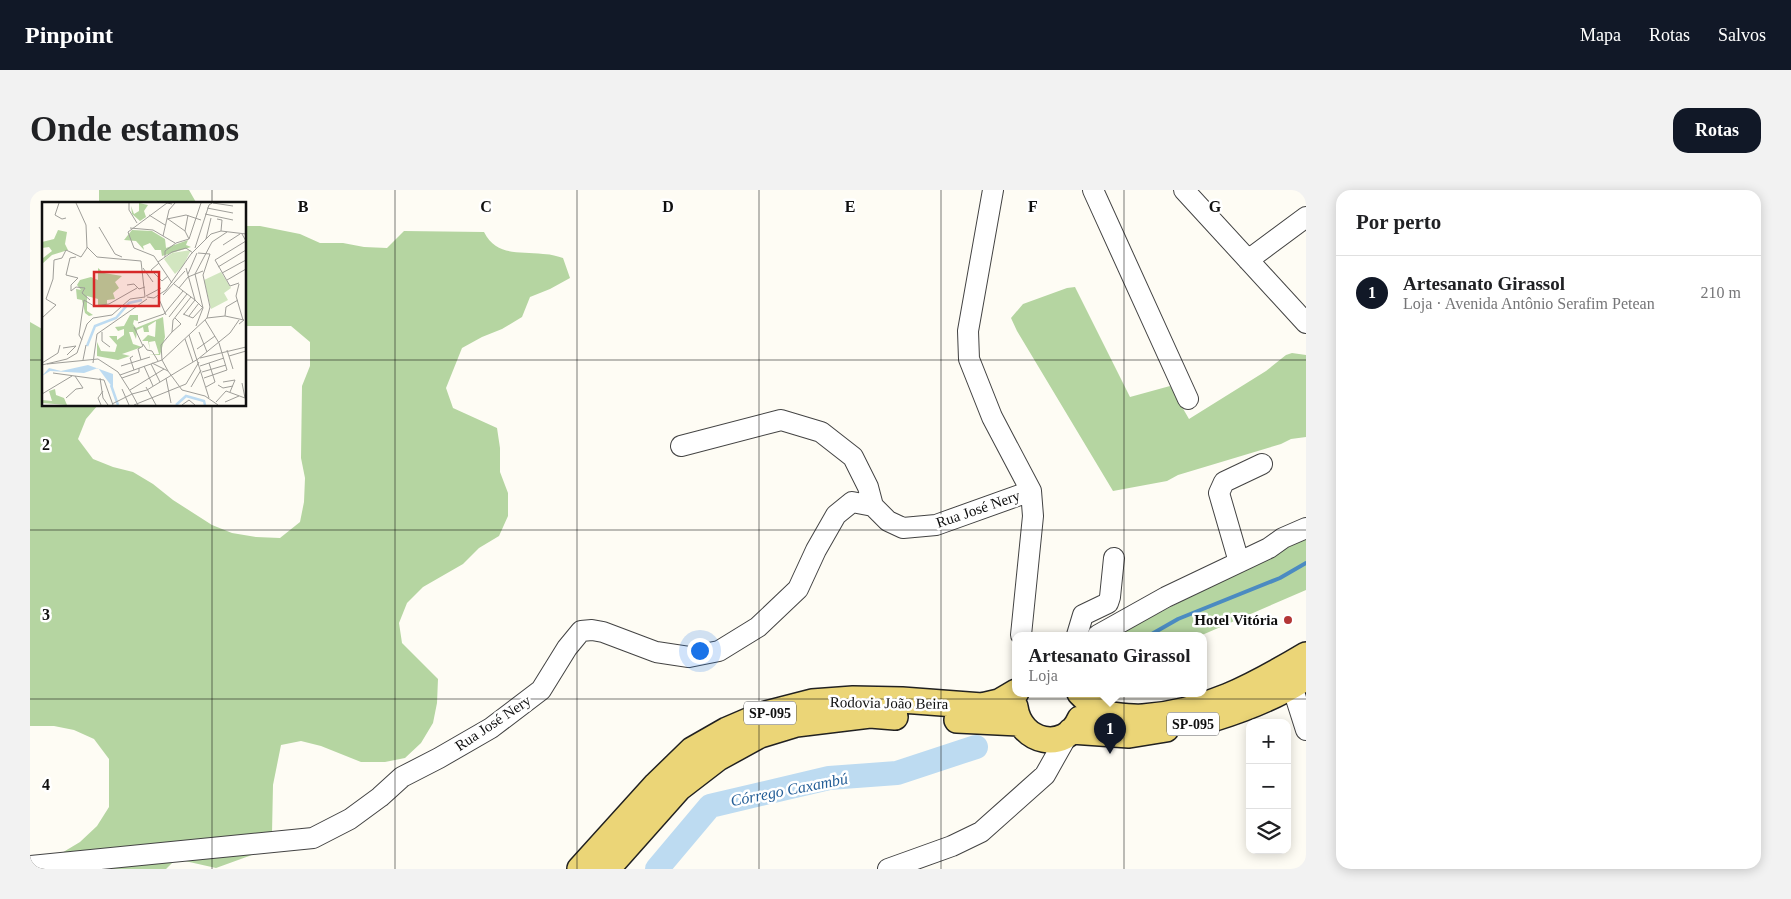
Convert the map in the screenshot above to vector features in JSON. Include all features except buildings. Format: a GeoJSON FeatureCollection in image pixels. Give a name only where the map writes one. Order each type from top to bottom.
{"type":"FeatureCollection","features":[{"type":"Feature","properties":{"kind":"main road","name":"SP-095"},"geometry":{"type":"LineString","coordinates":[[1083,697],[1101,714],[1142,718],[1173,714],[1200,708],[1254,686],[1306,655]]}},
{"type":"Feature","properties":{"kind":"main road","name":"Rodovia João Beira"},"geometry":{"type":"LineString","coordinates":[[580,869],[656,785],[692,750],[727,730],[762,715],[812,702],[853,699],[902,700],[982,706],[999,702],[1012,695]]}},
{"type":"Feature","properties":{"kind":"main road","name":"SP-095"},"geometry":{"type":"LineString","coordinates":[[1043,740],[1053,740],[1069,734],[1129,735],[1195,724],[1259,703],[1301,695]]}},
{"type":"Feature","properties":{"kind":"main road","name":"SP-095"},"geometry":{"type":"LineString","coordinates":[[1017,697],[1015,707],[1020,724]]}},
{"type":"Feature","properties":{"kind":"main road","name":"SP-095"},"geometry":{"type":"LineString","coordinates":[[1069,734],[1081,716],[1082,706],[1080,697]]}},
{"type":"Feature","properties":{"kind":"main road","name":"Rodovia João Beira"},"geometry":{"type":"LineString","coordinates":[[607,869],[679,788],[718,758],[760,735],[796,724],[870,716],[1020,724]]}},
{"type":"Feature","properties":{"kind":"main road"},"geometry":{"type":"LineString","coordinates":[[1020,724],[1034,737],[1043,740]]}},
{"type":"Feature","properties":{"kind":"street"},"geometry":{"type":"LineString","coordinates":[[993,190],[968,331],[969,359],[992,417],[1031,491],[1033,516],[1021,632]]}},
{"type":"Feature","properties":{"kind":"street"},"geometry":{"type":"LineString","coordinates":[[1093,190],[1188,399]]}},
{"type":"Feature","properties":{"kind":"street"},"geometry":{"type":"LineString","coordinates":[[1195,194],[1248,260],[1305,319]]}},
{"type":"Feature","properties":{"kind":"street"},"geometry":{"type":"LineString","coordinates":[[1248,260],[1306,217]]}},
{"type":"Feature","properties":{"kind":"street"},"geometry":{"type":"LineString","coordinates":[[681,446],[781,420],[821,432],[853,457],[868,487],[872,506]]}},
{"type":"Feature","properties":{"kind":"street"},"geometry":{"type":"LineString","coordinates":[[1239,562],[1219,492],[1224,482],[1262,464]]}},
{"type":"Feature","properties":{"kind":"street","name":"Rua José Nery"},"geometry":{"type":"LineString","coordinates":[[30,866],[313,838],[350,819],[380,797],[402,777],[490,728],[541,690],[567,648],[581,631],[603,632],[656,652],[689,657],[719,651],[758,627],[798,588],[816,550],[836,515],[852,502],[872,506],[888,521],[903,528],[936,525],[1031,491]]}},
{"type":"Feature","properties":{"kind":"street"},"geometry":{"type":"LineString","coordinates":[[1103,632],[1166,597],[1269,548],[1283,538],[1306,528]]}},
{"type":"Feature","properties":{"kind":"street"},"geometry":{"type":"LineString","coordinates":[[1078,632],[1083,615],[1108,602],[1114,558]]}},
{"type":"Feature","properties":{"kind":"street"},"geometry":{"type":"LineString","coordinates":[[1301,695],[1306,730]]}},
{"type":"Feature","properties":{"kind":"street"},"geometry":{"type":"LineString","coordinates":[[888,869],[952,846],[981,832],[1045,775],[1069,734]]}},
{"type":"Feature","properties":{"kind":"street"},"geometry":{"type":"LineString","coordinates":[[1043,740],[1045,775]]}},
{"type":"Feature","properties":{"kind":"green space"},"geometry":{"type":"Polygon","coordinates":[[[99,190],[189,190],[196,202],[99,202],[99,190]]]}},
{"type":"Feature","properties":{"kind":"green space"},"geometry":{"type":"Polygon","coordinates":[[[246,226],[260,226],[300,234],[320,243],[343,243],[364,247],[387,248],[404,231],[484,232],[495,246],[502,249],[548,254],[563,258],[570,278],[530,297],[522,317],[462,348],[446,388],[453,408],[497,428],[500,448],[500,472],[508,493],[508,516],[499,536],[479,548],[463,564],[423,587],[407,603],[399,623],[402,643],[438,679],[437,703],[433,723],[421,743],[405,758],[385,762],[361,762],[321,746],[301,741],[281,745],[273,785],[272,833],[260,852],[216,868],[176,859],[166,869],[48,869],[60,854],[80,842],[97,826],[109,807],[109,759],[94,739],[74,730],[54,726],[30,726],[30,322],[42,329],[42,406],[97,406],[86,419],[78,439],[93,459],[133,472],[212,525],[232,533],[280,538],[300,522],[304,502],[305,478],[301,458],[302,386],[310,366],[310,342],[291,326],[246,326],[246,226]]]}},
{"type":"Feature","properties":{"kind":"green space"},"geometry":{"type":"Polygon","coordinates":[[[1075,287],[1130,397],[1170,386],[1189,419],[1266,371],[1286,355],[1292,353],[1306,355],[1306,437],[1291,439],[1281,444],[1178,475],[1167,481],[1113,491],[1011,318],[1023,304],[1067,288],[1075,287]]]}},
{"type":"Feature","properties":{"kind":"green space"},"geometry":{"type":"Polygon","coordinates":[[[1306,536],[1306,590],[1207,633],[1123,632],[1306,536]]]}},
{"type":"Feature","properties":{"kind":"waterway","name":"Córrego Caxambú"},"geometry":{"type":"LineString","coordinates":[[1155,632],[1178,619],[1280,578],[1306,563]]}},
{"type":"Feature","properties":{"kind":"waterway","name":"Córrego Caxambú"},"geometry":{"type":"LineString","coordinates":[[657,869],[710,806],[829,778],[897,773],[976,747]]}},
{"type":"Feature","properties":{"kind":"place","name":"Hotel Vitória"},"geometry":{"type":"Point","coordinates":[1288,620]}},
{"type":"Feature","properties":{"kind":"place","name":"Artesanato Girassol"},"geometry":{"type":"Point","coordinates":[1110,754]}}]}
